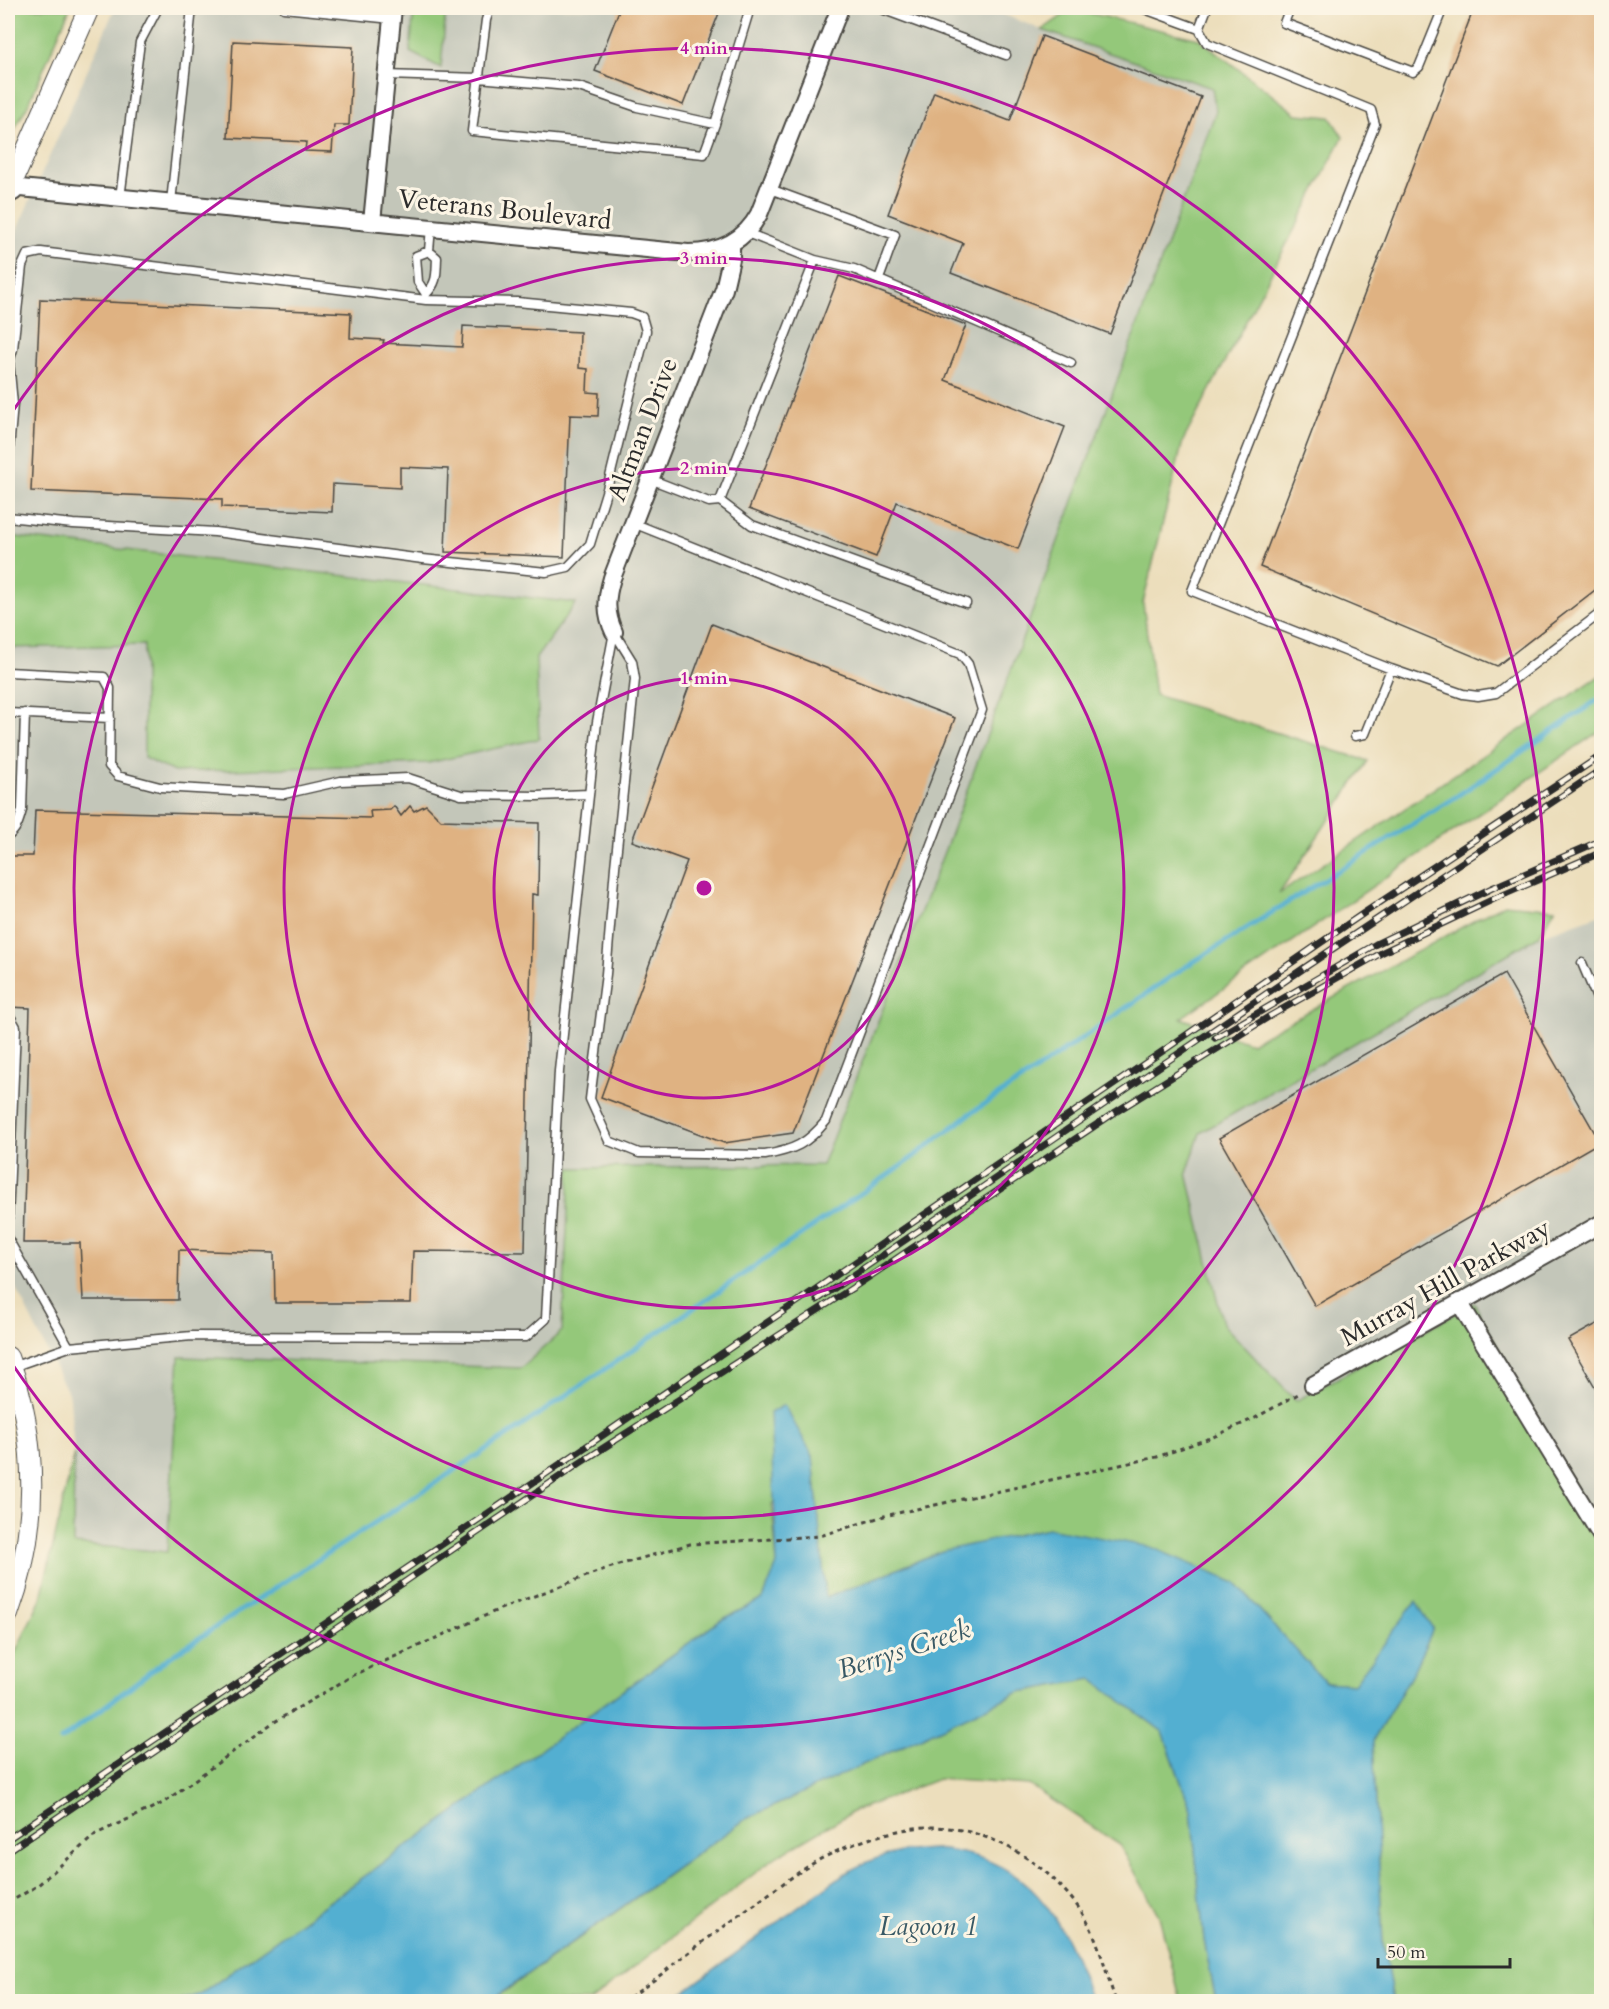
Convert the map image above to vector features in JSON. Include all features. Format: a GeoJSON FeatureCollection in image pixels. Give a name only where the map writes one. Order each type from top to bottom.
{"type":"FeatureCollection","features":[{"type":"Feature","properties":{"kind":"street"},"geometry":{"type":"LineString","coordinates":[[8,187],[89,8]]}},
{"type":"Feature","properties":{"kind":"street","name":"Veterans Boulevard"},"geometry":{"type":"LineString","coordinates":[[8,187],[688,253],[710,251],[731,244],[747,233],[756,220],[840,8]]}},
{"type":"Feature","properties":{"kind":"street"},"geometry":{"type":"LineString","coordinates":[[372,222],[393,13]]}},
{"type":"Feature","properties":{"kind":"street","name":"Altman Drive"},"geometry":{"type":"LineString","coordinates":[[614,632],[609,621],[608,593],[724,289],[731,259],[731,244]]}},
{"type":"Feature","properties":{"kind":"street","name":"Murray Hill Parkway"},"geometry":{"type":"LineString","coordinates":[[1313,1385],[1602,1222]]}},
{"type":"Feature","properties":{"kind":"street"},"geometry":{"type":"LineString","coordinates":[[1459,1302],[1602,1536]]}},
{"type":"Feature","properties":{"kind":"street"},"geometry":{"type":"LineString","coordinates":[[8,1614],[20,1577],[27,1544],[32,1486],[26,1425],[10,1362]]}},
{"type":"Feature","properties":{"kind":"lane"},"geometry":{"type":"LineString","coordinates":[[120,198],[140,42],[158,8]]}},
{"type":"Feature","properties":{"kind":"lane"},"geometry":{"type":"LineString","coordinates":[[171,202],[192,8]]}},
{"type":"Feature","properties":{"kind":"lane"},"geometry":{"type":"LineString","coordinates":[[284,8],[393,13]]}},
{"type":"Feature","properties":{"kind":"lane"},"geometry":{"type":"LineString","coordinates":[[490,8],[486,20],[472,130],[704,154],[716,124],[750,8]]}},
{"type":"Feature","properties":{"kind":"lane"},"geometry":{"type":"LineString","coordinates":[[879,8],[1006,56]]}},
{"type":"Feature","properties":{"kind":"lane"},"geometry":{"type":"LineString","coordinates":[[1142,8],[1199,29],[1207,43],[1371,110],[1375,123],[1192,591],[1391,669],[1463,694],[1478,696],[1496,693],[1602,612]]}},
{"type":"Feature","properties":{"kind":"lane"},"geometry":{"type":"LineString","coordinates":[[1199,29],[1206,8]]}},
{"type":"Feature","properties":{"kind":"lane"},"geometry":{"type":"LineString","coordinates":[[1290,8],[1284,23],[1413,72],[1419,67],[1443,8]]}},
{"type":"Feature","properties":{"kind":"lane"},"geometry":{"type":"LineString","coordinates":[[387,75],[479,78],[579,87],[637,107],[716,124]]}},
{"type":"Feature","properties":{"kind":"lane"},"geometry":{"type":"LineString","coordinates":[[770,189],[895,235],[879,279]]}},
{"type":"Feature","properties":{"kind":"lane"},"geometry":{"type":"LineString","coordinates":[[429,251],[431,227]]}},
{"type":"Feature","properties":{"kind":"lane"},"geometry":{"type":"LineString","coordinates":[[747,233],[815,260],[854,269],[879,279],[1071,363]]}},
{"type":"Feature","properties":{"kind":"lane"},"geometry":{"type":"LineString","coordinates":[[426,297],[417,282],[416,256],[429,251]]}},
{"type":"Feature","properties":{"kind":"lane"},"geometry":{"type":"LineString","coordinates":[[426,297],[435,285],[437,258],[429,251]]}},
{"type":"Feature","properties":{"kind":"lane"},"geometry":{"type":"LineString","coordinates":[[8,461],[13,404],[8,363],[13,349],[22,266],[27,255],[41,252],[426,297],[517,302],[631,313],[642,317],[646,332],[607,489],[590,544],[568,567],[546,572],[215,532],[73,524],[8,517]]}},
{"type":"Feature","properties":{"kind":"lane"},"geometry":{"type":"LineString","coordinates":[[720,501],[815,260]]}},
{"type":"Feature","properties":{"kind":"lane"},"geometry":{"type":"LineString","coordinates":[[650,479],[709,502],[720,501],[752,525],[966,603]]}},
{"type":"Feature","properties":{"kind":"lane"},"geometry":{"type":"LineString","coordinates":[[614,632],[632,661],[635,679],[606,974],[590,1099],[609,1141],[639,1153],[765,1155],[783,1152],[814,1136],[826,1121],[982,710],[968,664],[960,654],[633,523]]}},
{"type":"Feature","properties":{"kind":"lane"},"geometry":{"type":"LineString","coordinates":[[10,1362],[69,1347],[192,1336],[526,1336],[546,1319],[558,1071],[597,722],[614,632]]}},
{"type":"Feature","properties":{"kind":"lane"},"geometry":{"type":"LineString","coordinates":[[1355,736],[1365,734],[1391,669]]}},
{"type":"Feature","properties":{"kind":"lane"},"geometry":{"type":"LineString","coordinates":[[8,672],[104,677],[110,688],[109,766],[118,776],[160,788],[284,794],[341,780],[408,778],[460,795],[589,794]]}},
{"type":"Feature","properties":{"kind":"lane"},"geometry":{"type":"LineString","coordinates":[[8,712],[110,718]]}},
{"type":"Feature","properties":{"kind":"lane"},"geometry":{"type":"LineString","coordinates":[[8,836],[19,823],[22,810],[25,713]]}},
{"type":"Feature","properties":{"kind":"lane"},"geometry":{"type":"LineString","coordinates":[[1582,963],[1602,1010]]}},
{"type":"Feature","properties":{"kind":"lane"},"geometry":{"type":"LineString","coordinates":[[8,1017],[16,1027],[8,1221]]}},
{"type":"Feature","properties":{"kind":"lane"},"geometry":{"type":"LineString","coordinates":[[8,1239],[69,1347]]}},
{"type":"Feature","properties":{"kind":"path"},"geometry":{"type":"LineString","coordinates":[[8,1903],[37,1886],[96,1834],[163,1803],[271,1724],[352,1676],[500,1609],[605,1569],[690,1544],[820,1536],[884,1516],[1157,1457],[1213,1437],[1255,1418],[1313,1385]]}},
{"type":"Feature","properties":{"kind":"path"},"geometry":{"type":"LineString","coordinates":[[622,2001],[646,1987],[702,1943],[818,1861],[861,1843],[903,1830],[929,1827],[967,1830],[1011,1848],[1043,1869],[1068,1893],[1092,1931],[1116,2001]]}},
{"type":"Feature","properties":{"kind":"shaded area"},"geometry":{"type":"Polygon","coordinates":[[[115,8],[414,8],[410,52],[441,67],[446,8],[988,8],[1042,30],[1212,88],[1216,111],[946,847],[822,1165],[571,1168],[562,1331],[521,1368],[180,1357],[167,1552],[72,1544],[74,1454],[70,1397],[8,1273],[8,648],[144,645],[144,758],[174,772],[428,763],[539,739],[535,658],[575,603],[8,536],[8,250],[115,8]]]}},
{"type":"Feature","properties":{"kind":"shaded area"},"geometry":{"type":"Polygon","coordinates":[[[1601,914],[1601,1535],[1474,1303],[1296,1401],[1223,1324],[1187,1173],[1200,1133],[1539,936],[1601,914]]]}},
{"type":"Feature","properties":{"kind":"green space"},"geometry":{"type":"Polygon","coordinates":[[[8,8],[70,8],[29,103],[8,141],[8,8]]]}},
{"type":"Feature","properties":{"kind":"green space"},"geometry":{"type":"Polygon","coordinates":[[[414,8],[446,8],[441,68],[410,52],[414,8]]]}},
{"type":"Feature","properties":{"kind":"green space"},"geometry":{"type":"Polygon","coordinates":[[[1072,9],[1199,39],[1297,114],[1330,117],[1343,137],[1183,441],[1143,603],[1155,695],[1368,761],[1279,894],[1601,675],[1601,730],[1181,1018],[1251,1043],[1504,904],[1555,909],[1539,936],[1200,1133],[1187,1173],[1223,1324],[1296,1401],[1474,1303],[1601,1535],[1601,2001],[1393,2001],[1383,1945],[1373,1741],[1411,1676],[1433,1629],[1416,1602],[1355,1684],[1325,1682],[1235,1583],[942,1551],[825,1598],[813,1456],[772,1504],[777,1565],[763,1599],[721,1620],[201,1994],[178,2001],[8,2001],[8,1668],[41,1598],[74,1454],[73,1544],[167,1552],[179,1357],[521,1368],[562,1331],[570,1168],[822,1165],[946,847],[1216,111],[1212,88],[1042,30],[1072,9]]]}},
{"type":"Feature","properties":{"kind":"green space"},"geometry":{"type":"Polygon","coordinates":[[[8,536],[576,603],[536,658],[539,739],[428,763],[174,772],[144,758],[144,645],[8,648],[8,536]]]}},
{"type":"Feature","properties":{"kind":"green space"},"geometry":{"type":"Polygon","coordinates":[[[1092,1679],[1163,1732],[1191,1810],[1204,1940],[1216,2001],[1181,2001],[1159,1916],[1120,1845],[1029,1785],[938,1779],[854,1811],[777,1856],[590,2001],[490,2002],[746,1819],[1019,1692],[1092,1679]]]}},
{"type":"Feature","properties":{"kind":"water","name":"Berrys Creek"},"geometry":{"type":"Polygon","coordinates":[[[784,1405],[813,1456],[826,1598],[942,1551],[1048,1528],[1151,1547],[1235,1583],[1325,1682],[1354,1684],[1416,1601],[1433,1629],[1411,1676],[1373,1741],[1383,1945],[1393,2001],[1216,2001],[1204,1940],[1191,1810],[1163,1732],[1092,1679],[1019,1692],[746,1819],[490,2001],[178,2001],[201,1994],[721,1620],[763,1599],[777,1564],[770,1413],[784,1405]]]}},
{"type":"Feature","properties":{"kind":"water","name":"Lagoon 1"},"geometry":{"type":"Polygon","coordinates":[[[933,1849],[967,1854],[995,1864],[1018,1878],[1038,1896],[1055,1918],[1069,1943],[1091,2001],[671,2001],[844,1874],[887,1855],[933,1849]]]}},
{"type":"Feature","properties":{"kind":"building"},"geometry":{"type":"Polygon","coordinates":[[[620,8],[721,8],[683,105],[595,71],[620,8]]]}},
{"type":"Feature","properties":{"kind":"building"},"geometry":{"type":"Polygon","coordinates":[[[1474,8],[1602,8],[1602,573],[1595,590],[1497,666],[1260,567],[1474,8]]]}},
{"type":"Feature","properties":{"kind":"building"},"geometry":{"type":"Polygon","coordinates":[[[1042,36],[1201,97],[1110,334],[951,273],[963,243],[888,214],[934,92],[1010,121],[1042,36]]]}},
{"type":"Feature","properties":{"kind":"building"},"geometry":{"type":"Polygon","coordinates":[[[233,41],[353,47],[349,125],[334,125],[332,152],[305,151],[306,142],[228,138],[233,41]]]}},
{"type":"Feature","properties":{"kind":"building"},"geometry":{"type":"Polygon","coordinates":[[[839,276],[966,325],[945,380],[1065,427],[1018,549],[897,502],[876,557],[749,509],[839,276]]]}},
{"type":"Feature","properties":{"kind":"building"},"geometry":{"type":"Polygon","coordinates":[[[40,299],[351,313],[350,338],[384,340],[383,343],[462,347],[463,326],[580,332],[579,368],[588,369],[587,392],[599,393],[598,416],[570,415],[564,557],[445,552],[448,469],[400,467],[400,488],[333,484],[332,512],[222,507],[222,499],[31,491],[40,299]]]}},
{"type":"Feature","properties":{"kind":"building"},"geometry":{"type":"Polygon","coordinates":[[[712,624],[955,718],[793,1133],[724,1143],[601,1097],[687,861],[632,841],[712,624]]]}},
{"type":"Feature","properties":{"kind":"building"},"geometry":{"type":"Polygon","coordinates":[[[426,805],[441,820],[539,823],[538,895],[532,894],[525,1252],[413,1251],[411,1303],[275,1303],[274,1253],[179,1250],[178,1300],[83,1300],[80,1243],[23,1243],[30,1008],[8,1007],[8,856],[33,856],[35,810],[371,818],[370,811],[390,810],[394,806],[401,816],[410,806],[414,811],[426,805]]]}},
{"type":"Feature","properties":{"kind":"building"},"geometry":{"type":"Polygon","coordinates":[[[1504,974],[1600,1142],[1315,1306],[1219,1138],[1504,974]]]}},
{"type":"Feature","properties":{"kind":"building"},"geometry":{"type":"Polygon","coordinates":[[[1602,1321],[1602,1399],[1568,1340],[1602,1321]]]}},
{"type":"Feature","properties":{"kind":"waterway"},"geometry":{"type":"LineString","coordinates":[[61,1740],[167,1659],[516,1430],[904,1164],[971,1113],[1179,971],[1457,796],[1602,697]]}},
{"type":"Feature","properties":{"kind":"railway"},"geometry":{"type":"LineString","coordinates":[[8,1839],[609,1431],[1364,913],[1602,755]]}},
{"type":"Feature","properties":{"kind":"railway"},"geometry":{"type":"LineString","coordinates":[[817,1300],[1307,966],[1602,769]]}},
{"type":"Feature","properties":{"kind":"railway"},"geometry":{"type":"LineString","coordinates":[[1215,1038],[1376,944],[1492,888],[1602,840]]}},
{"type":"Feature","properties":{"kind":"railway"},"geometry":{"type":"LineString","coordinates":[[8,1851],[580,1463],[857,1285],[1114,1113],[1270,1016],[1383,952],[1496,898],[1602,852]]}}]}
